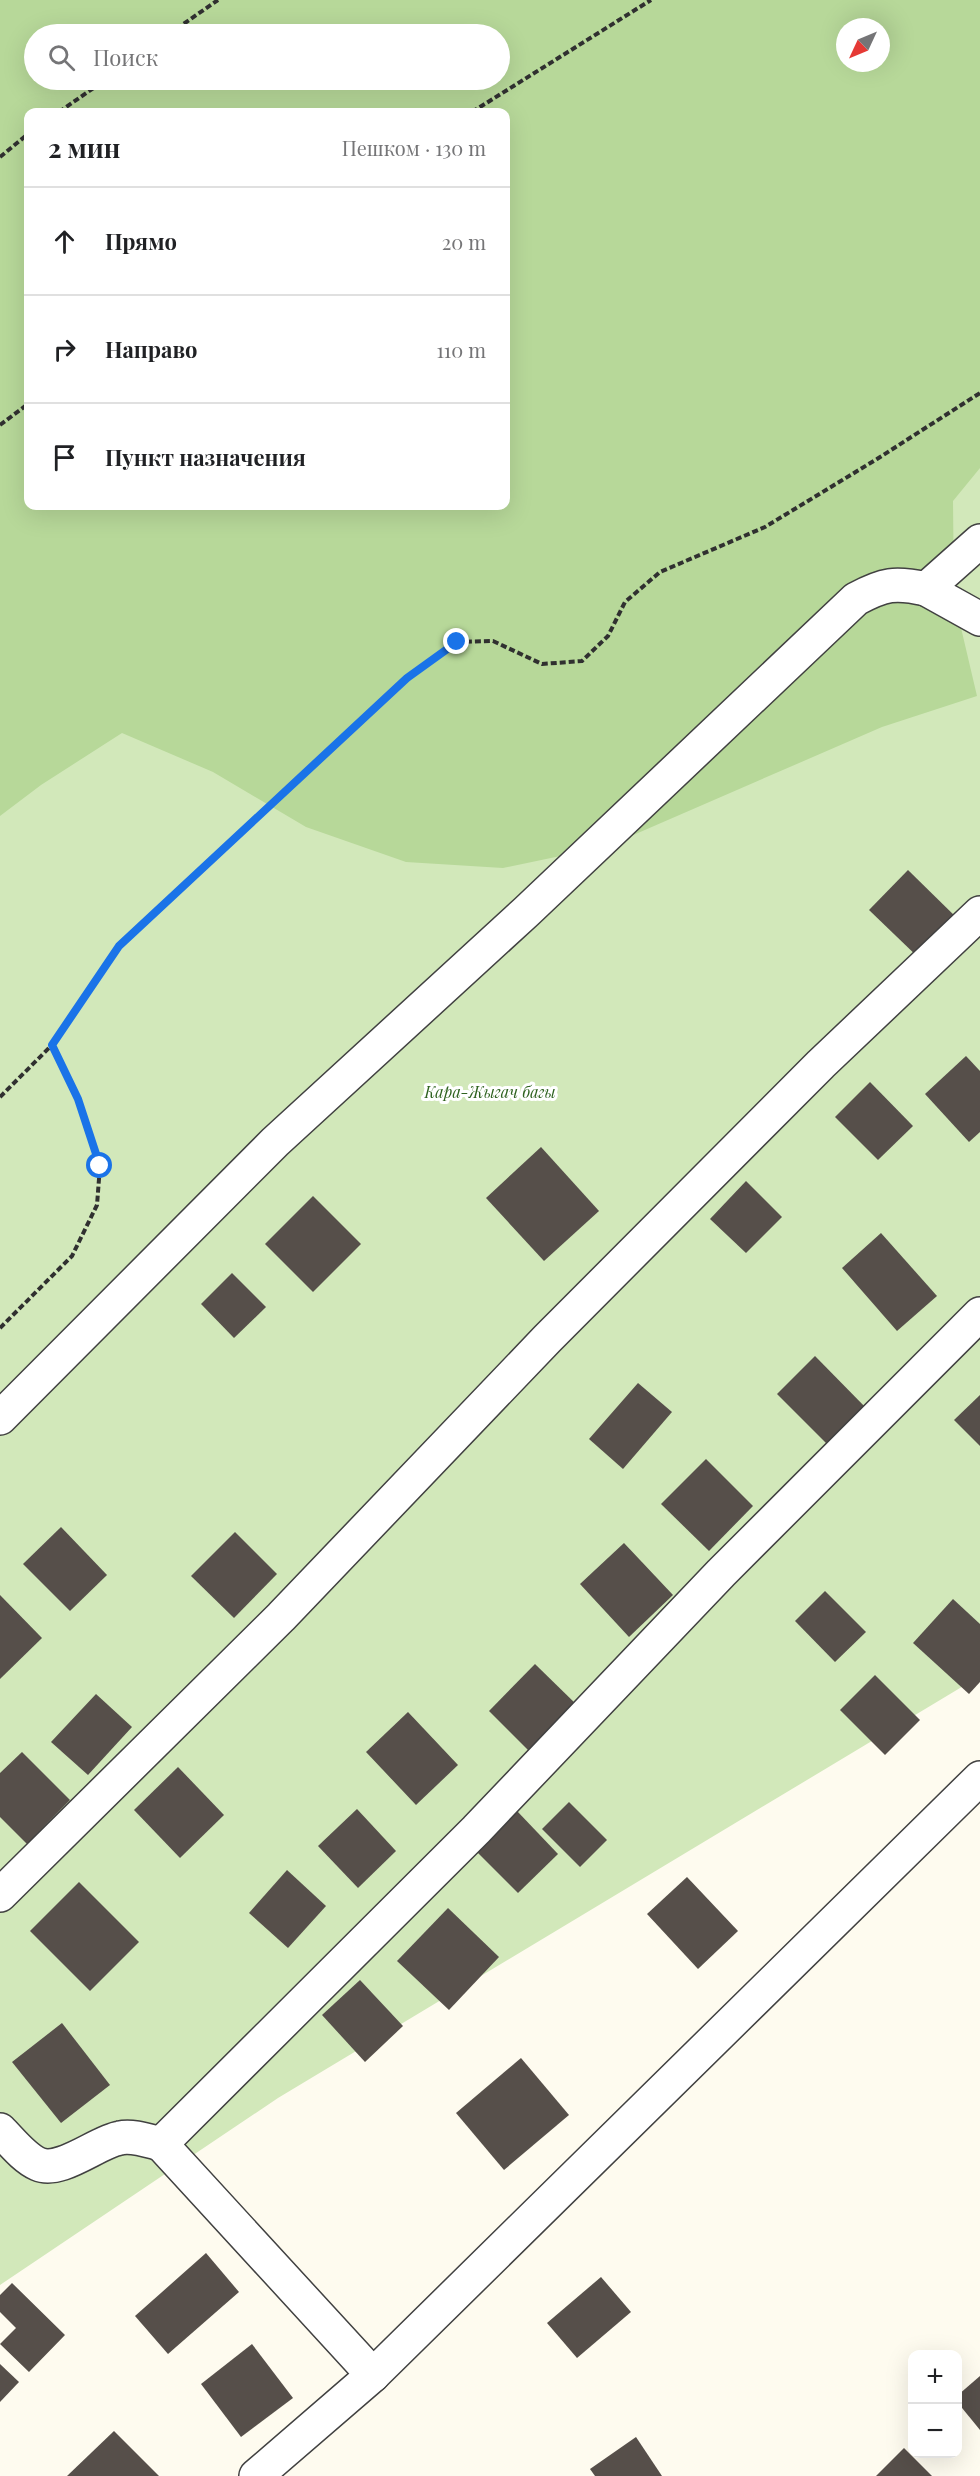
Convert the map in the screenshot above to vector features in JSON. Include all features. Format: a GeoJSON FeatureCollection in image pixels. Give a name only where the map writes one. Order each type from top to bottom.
{"type":"FeatureCollection","features":[{"type":"Feature","properties":{"kind":"street"},"geometry":{"type":"LineString","coordinates":[[926,589],[980,541]]}},
{"type":"Feature","properties":{"kind":"street"},"geometry":{"type":"LineString","coordinates":[[0,1418],[275,1142],[526,912],[856,599],[877,588],[899,583],[926,589],[980,619]]}},
{"type":"Feature","properties":{"kind":"street"},"geometry":{"type":"LineString","coordinates":[[0,1895],[281,1617],[547,1339],[780,1105],[980,913]]}},
{"type":"Feature","properties":{"kind":"street"},"geometry":{"type":"LineString","coordinates":[[161,2144],[467,1838],[721,1573],[980,1314]]}},
{"type":"Feature","properties":{"kind":"street"},"geometry":{"type":"LineString","coordinates":[[256,2476],[373,2375],[980,1778]]}},
{"type":"Feature","properties":{"kind":"street"},"geometry":{"type":"LineString","coordinates":[[0,2130],[38,2164],[47,2166],[64,2162],[101,2143],[123,2137],[161,2144],[373,2375]]}},
{"type":"Feature","properties":{"kind":"path"},"geometry":{"type":"LineString","coordinates":[[183,24],[218,0]]}},
{"type":"Feature","properties":{"kind":"path"},"geometry":{"type":"LineString","coordinates":[[510,88],[651,0]]}},
{"type":"Feature","properties":{"kind":"path"},"geometry":{"type":"LineString","coordinates":[[65,108],[91,90]]}},
{"type":"Feature","properties":{"kind":"path"},"geometry":{"type":"LineString","coordinates":[[478,108],[507,90]]}},
{"type":"Feature","properties":{"kind":"path"},"geometry":{"type":"LineString","coordinates":[[0,157],[24,137]]}},
{"type":"Feature","properties":{"kind":"path"},"geometry":{"type":"LineString","coordinates":[[0,1097],[52,1045],[119,946],[407,678],[457,642],[494,641],[542,664],[582,661],[608,636],[625,602],[660,572],[765,526],[878,459],[980,393]]}},
{"type":"Feature","properties":{"kind":"path"},"geometry":{"type":"LineString","coordinates":[[0,425],[24,407]]}},
{"type":"Feature","properties":{"kind":"path"},"geometry":{"type":"LineString","coordinates":[[0,1328],[72,1256],[97,1205],[100,1166],[78,1099],[52,1045]]}},
{"type":"Feature","properties":{"kind":"green space","name":"Кара-Жыгач багы"},"geometry":{"type":"Polygon","coordinates":[[[0,0],[980,0],[980,1676],[278,2098],[0,2285],[0,0]]]}},
{"type":"Feature","properties":{"kind":"green space"},"geometry":{"type":"Polygon","coordinates":[[[0,0],[980,0],[980,468],[953,501],[954,598],[977,696],[882,727],[608,846],[503,868],[406,862],[306,827],[213,772],[122,733],[41,785],[0,816],[0,0]]]}},
{"type":"Feature","properties":{"kind":"building"},"geometry":{"type":"Polygon","coordinates":[[[908,870],[961,922],[922,961],[869,910],[908,870]]]}},
{"type":"Feature","properties":{"kind":"building"},"geometry":{"type":"Polygon","coordinates":[[[966,1056],[980,1071],[980,1132],[969,1142],[925,1094],[966,1056]]]}},
{"type":"Feature","properties":{"kind":"building"},"geometry":{"type":"Polygon","coordinates":[[[870,1082],[913,1126],[878,1160],[835,1117],[870,1082]]]}},
{"type":"Feature","properties":{"kind":"building"},"geometry":{"type":"Polygon","coordinates":[[[541,1147],[599,1211],[544,1261],[486,1198],[541,1147]]]}},
{"type":"Feature","properties":{"kind":"building"},"geometry":{"type":"Polygon","coordinates":[[[746,1181],[782,1217],[746,1253],[710,1219],[746,1181]]]}},
{"type":"Feature","properties":{"kind":"building"},"geometry":{"type":"Polygon","coordinates":[[[313,1196],[361,1244],[313,1292],[265,1244],[313,1196]]]}},
{"type":"Feature","properties":{"kind":"building"},"geometry":{"type":"Polygon","coordinates":[[[881,1233],[937,1296],[897,1331],[842,1268],[881,1233]]]}},
{"type":"Feature","properties":{"kind":"building"},"geometry":{"type":"Polygon","coordinates":[[[232,1273],[266,1307],[234,1338],[201,1304],[232,1273]]]}},
{"type":"Feature","properties":{"kind":"building"},"geometry":{"type":"Polygon","coordinates":[[[815,1356],[869,1411],[831,1448],[777,1394],[815,1356]]]}},
{"type":"Feature","properties":{"kind":"building"},"geometry":{"type":"Polygon","coordinates":[[[638,1383],[672,1412],[623,1469],[589,1439],[638,1383]]]}},
{"type":"Feature","properties":{"kind":"building"},"geometry":{"type":"Polygon","coordinates":[[[980,1395],[980,1446],[954,1420],[980,1395]]]}},
{"type":"Feature","properties":{"kind":"building"},"geometry":{"type":"Polygon","coordinates":[[[706,1459],[753,1506],[709,1551],[661,1504],[706,1459]]]}},
{"type":"Feature","properties":{"kind":"building"},"geometry":{"type":"Polygon","coordinates":[[[61,1527],[107,1575],[70,1611],[23,1564],[61,1527]]]}},
{"type":"Feature","properties":{"kind":"building"},"geometry":{"type":"Polygon","coordinates":[[[235,1532],[277,1574],[234,1618],[191,1576],[235,1532]]]}},
{"type":"Feature","properties":{"kind":"building"},"geometry":{"type":"Polygon","coordinates":[[[624,1543],[673,1595],[629,1637],[580,1584],[624,1543]]]}},
{"type":"Feature","properties":{"kind":"building"},"geometry":{"type":"Polygon","coordinates":[[[825,1591],[866,1632],[835,1662],[795,1621],[825,1591]]]}},
{"type":"Feature","properties":{"kind":"building"},"geometry":{"type":"Polygon","coordinates":[[[0,1595],[42,1638],[0,1679],[0,1595]]]}},
{"type":"Feature","properties":{"kind":"building"},"geometry":{"type":"Polygon","coordinates":[[[953,1599],[980,1624],[980,1682],[969,1694],[913,1643],[953,1599]]]}},
{"type":"Feature","properties":{"kind":"building"},"geometry":{"type":"Polygon","coordinates":[[[535,1664],[579,1707],[533,1755],[489,1711],[535,1664]]]}},
{"type":"Feature","properties":{"kind":"building"},"geometry":{"type":"Polygon","coordinates":[[[875,1675],[920,1720],[885,1755],[840,1710],[875,1675]]]}},
{"type":"Feature","properties":{"kind":"building"},"geometry":{"type":"Polygon","coordinates":[[[96,1694],[132,1727],[88,1775],[51,1742],[96,1694]]]}},
{"type":"Feature","properties":{"kind":"building"},"geometry":{"type":"Polygon","coordinates":[[[408,1712],[458,1765],[416,1805],[366,1752],[408,1712]]]}},
{"type":"Feature","properties":{"kind":"building"},"geometry":{"type":"Polygon","coordinates":[[[22,1752],[70,1800],[27,1844],[0,1817],[0,1773],[22,1752]]]}},
{"type":"Feature","properties":{"kind":"building"},"geometry":{"type":"Polygon","coordinates":[[[178,1767],[224,1815],[180,1858],[134,1810],[178,1767]]]}},
{"type":"Feature","properties":{"kind":"building"},"geometry":{"type":"Polygon","coordinates":[[[569,1802],[607,1840],[580,1867],[542,1829],[569,1802]]]}},
{"type":"Feature","properties":{"kind":"building"},"geometry":{"type":"Polygon","coordinates":[[[357,1809],[396,1851],[358,1888],[318,1846],[357,1809]]]}},
{"type":"Feature","properties":{"kind":"building"},"geometry":{"type":"Polygon","coordinates":[[[517,1811],[558,1854],[518,1893],[476,1851],[517,1811]]]}},
{"type":"Feature","properties":{"kind":"building"},"geometry":{"type":"Polygon","coordinates":[[[287,1870],[326,1906],[288,1948],[249,1913],[287,1870]]]}},
{"type":"Feature","properties":{"kind":"building"},"geometry":{"type":"Polygon","coordinates":[[[687,1877],[738,1931],[698,1969],[647,1914],[687,1877]]]}},
{"type":"Feature","properties":{"kind":"building"},"geometry":{"type":"Polygon","coordinates":[[[79,1882],[139,1942],[90,1991],[30,1931],[79,1882]]]}},
{"type":"Feature","properties":{"kind":"building"},"geometry":{"type":"Polygon","coordinates":[[[448,1908],[499,1957],[449,2010],[397,1961],[448,1908]]]}},
{"type":"Feature","properties":{"kind":"building"},"geometry":{"type":"Polygon","coordinates":[[[360,1980],[403,2026],[365,2062],[322,2015],[360,1980]]]}},
{"type":"Feature","properties":{"kind":"building"},"geometry":{"type":"Polygon","coordinates":[[[62,2023],[110,2085],[61,2123],[12,2062],[62,2023]]]}},
{"type":"Feature","properties":{"kind":"building"},"geometry":{"type":"Polygon","coordinates":[[[521,2058],[569,2115],[504,2170],[456,2113],[521,2058]]]}},
{"type":"Feature","properties":{"kind":"building"},"geometry":{"type":"Polygon","coordinates":[[[206,2253],[239,2292],[168,2354],[135,2316],[206,2253]]]}},
{"type":"Feature","properties":{"kind":"building"},"geometry":{"type":"Polygon","coordinates":[[[601,2277],[631,2312],[577,2358],[547,2323],[601,2277]]]}},
{"type":"Feature","properties":{"kind":"building"},"geometry":{"type":"Polygon","coordinates":[[[12,2283],[65,2335],[29,2372],[0,2344],[16,2328],[0,2312],[0,2295],[12,2283]]]}},
{"type":"Feature","properties":{"kind":"building"},"geometry":{"type":"Polygon","coordinates":[[[252,2344],[293,2398],[241,2437],[201,2384],[252,2344]]]}},
{"type":"Feature","properties":{"kind":"building"},"geometry":{"type":"Polygon","coordinates":[[[0,2364],[19,2382],[0,2402],[0,2364]]]}},
{"type":"Feature","properties":{"kind":"building"},"geometry":{"type":"Polygon","coordinates":[[[980,2376],[980,2430],[962,2408],[962,2392],[980,2376]]]}},
{"type":"Feature","properties":{"kind":"building"},"geometry":{"type":"Polygon","coordinates":[[[114,2431],[159,2476],[67,2476],[114,2431]]]}},
{"type":"Feature","properties":{"kind":"building"},"geometry":{"type":"Polygon","coordinates":[[[636,2437],[662,2476],[595,2476],[590,2469],[636,2437]]]}},
{"type":"Feature","properties":{"kind":"building"},"geometry":{"type":"Polygon","coordinates":[[[904,2448],[908,2452],[908,2458],[914,2458],[932,2476],[876,2476],[904,2448]]]}},
{"type":"Feature","properties":{"kind":"route"},"geometry":{"type":"LineString","coordinates":[[100,1166],[78,1099],[52,1045],[119,946],[407,678],[457,642]]}}]}
